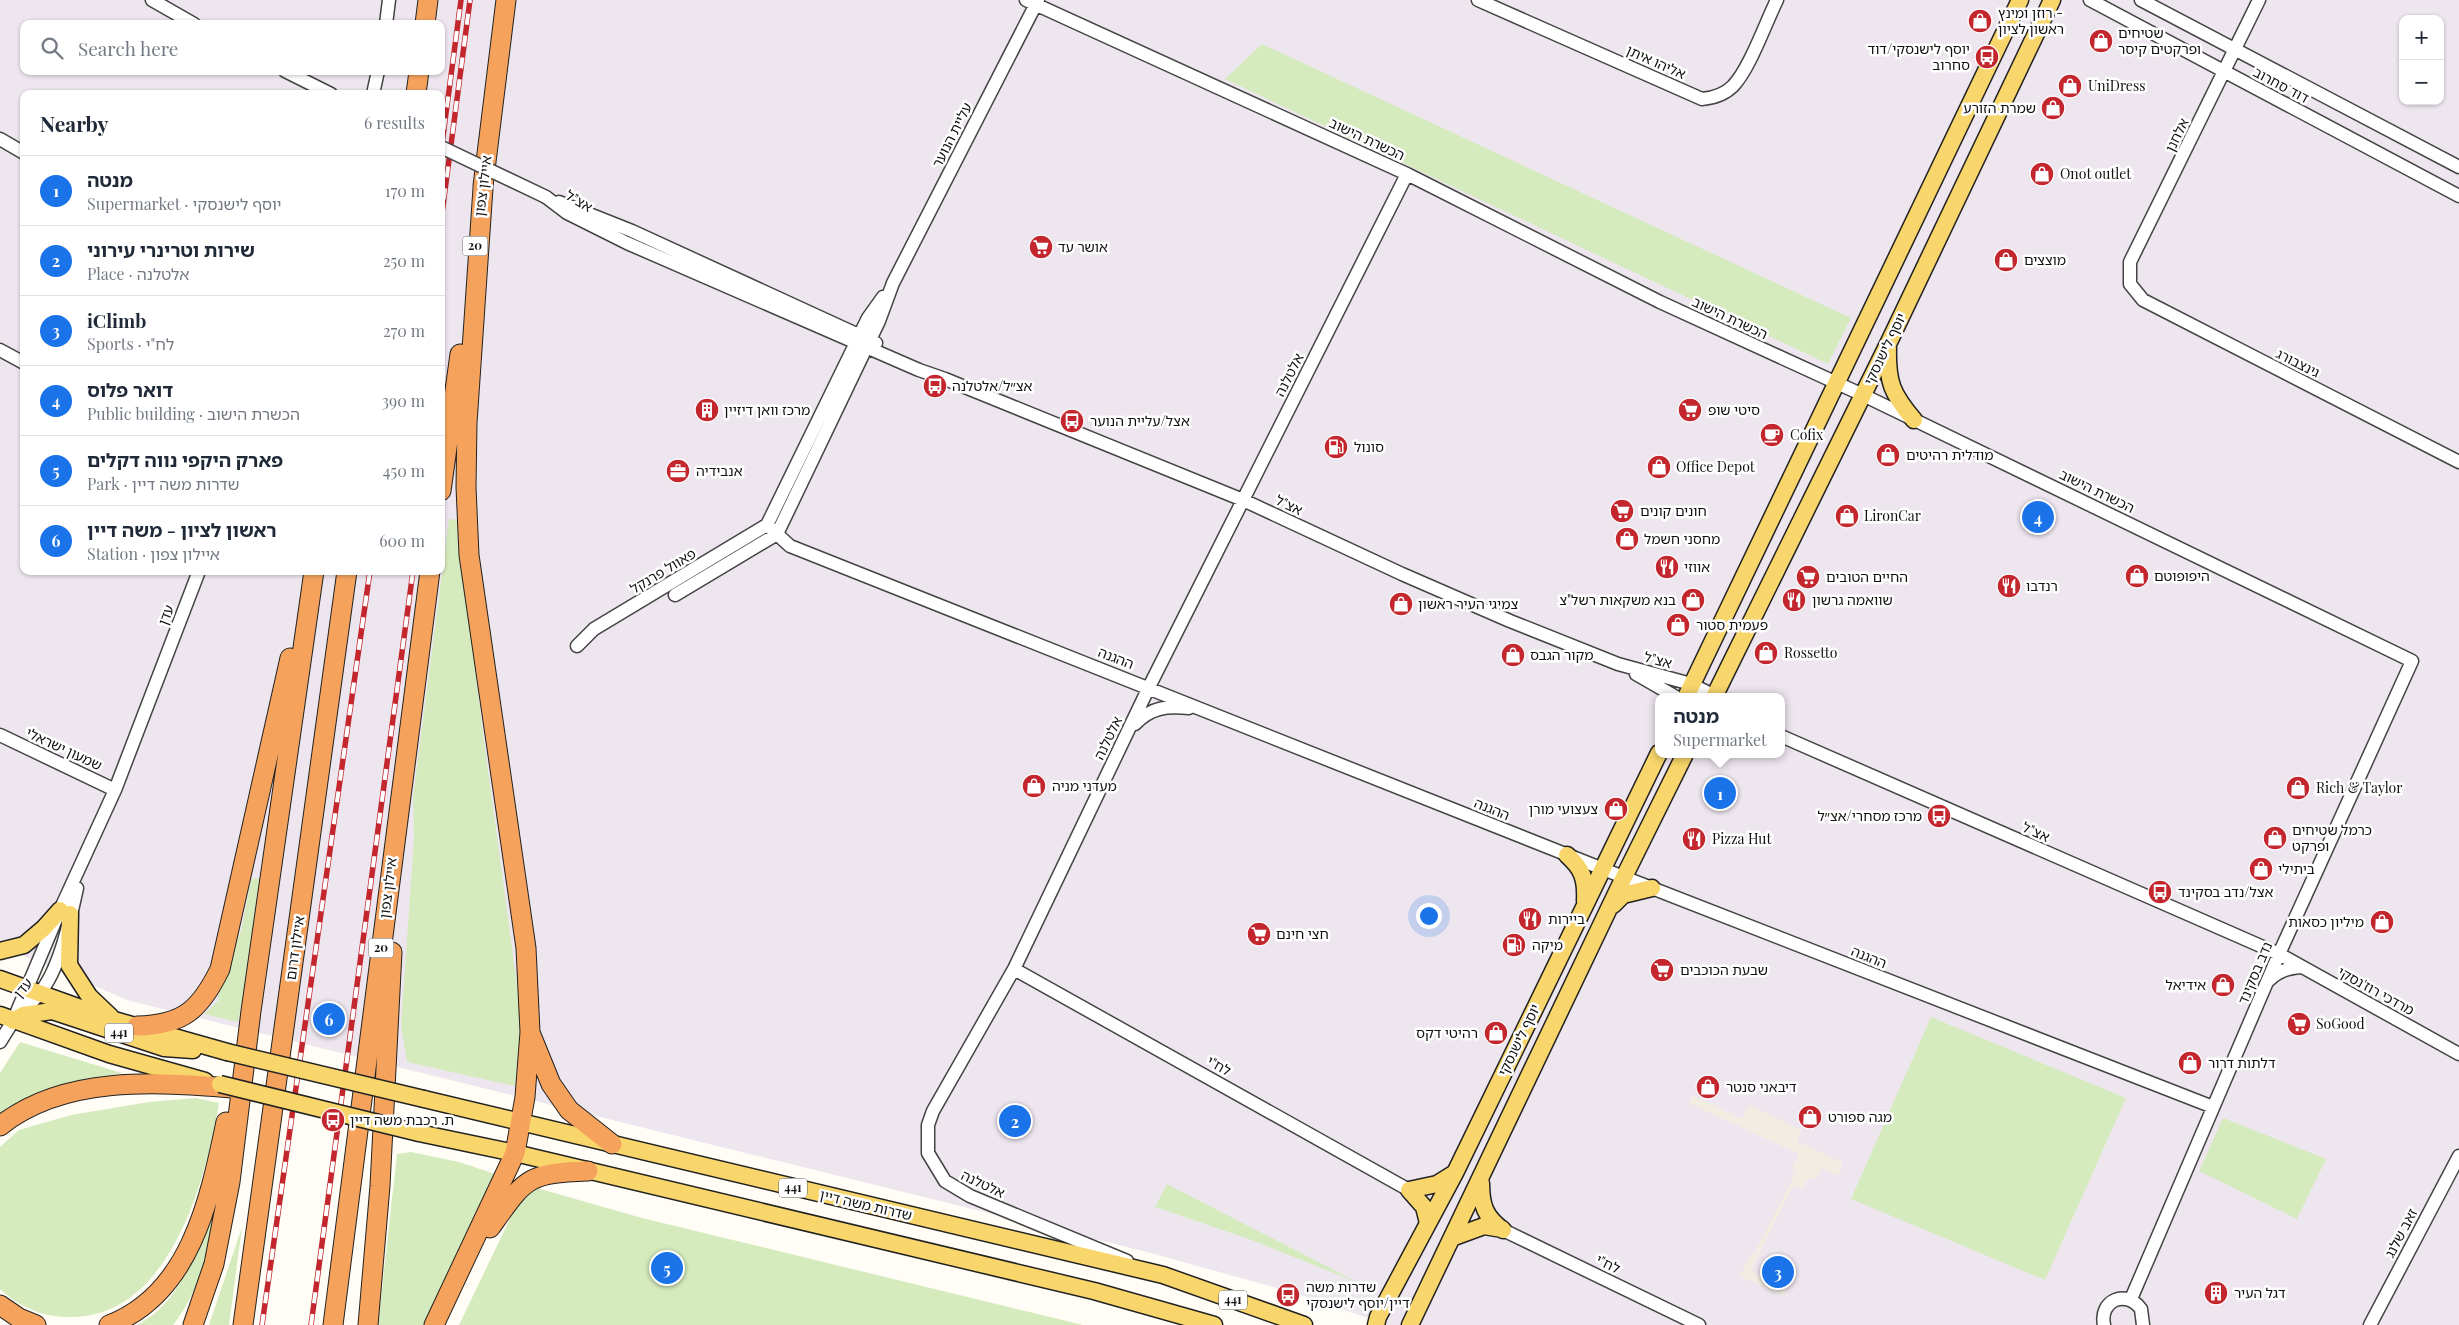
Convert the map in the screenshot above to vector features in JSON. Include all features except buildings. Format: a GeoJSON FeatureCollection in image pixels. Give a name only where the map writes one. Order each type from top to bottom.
{"type":"FeatureCollection","features":[{"type":"Feature","properties":{"kind":"highway"},"geometry":{"type":"LineString","coordinates":[[426,20],[428,0]]}},
{"type":"Feature","properties":{"kind":"highway","name":"איילון צפון"},"geometry":{"type":"LineString","coordinates":[[445,462],[483,188],[506,0]]}},
{"type":"Feature","properties":{"kind":"highway"},"geometry":{"type":"LineString","coordinates":[[417,90],[418,75]]}},
{"type":"Feature","properties":{"kind":"highway"},"geometry":{"type":"LineString","coordinates":[[434,1325],[515,1154],[521,1121],[530,1032],[526,948],[469,555],[466,487],[467,424],[483,188]]}},
{"type":"Feature","properties":{"kind":"highway"},"geometry":{"type":"LineString","coordinates":[[136,1026],[161,1026],[177,1020],[198,1005],[211,988],[220,969],[308,575]]}},
{"type":"Feature","properties":{"kind":"highway"},"geometry":{"type":"LineString","coordinates":[[193,1321],[214,1264],[222,1228],[313,575]]}},
{"type":"Feature","properties":{"kind":"highway","name":"איילון דרום"},"geometry":{"type":"LineString","coordinates":[[243,1325],[346,575]]}},
{"type":"Feature","properties":{"kind":"highway","name":"איילון צפון"},"geometry":{"type":"LineString","coordinates":[[333,1325],[429,575]]}},
{"type":"Feature","properties":{"kind":"highway"},"geometry":{"type":"LineString","coordinates":[[368,1325],[380,1186],[399,803]]}},
{"type":"Feature","properties":{"kind":"highway"},"geometry":{"type":"LineString","coordinates":[[109,1325],[138,1310],[153,1298],[180,1264],[196,1233],[210,1192],[251,1011]]}},
{"type":"Feature","properties":{"kind":"highway"},"geometry":{"type":"LineString","coordinates":[[530,1032],[551,1084],[569,1110],[612,1144]]}},
{"type":"Feature","properties":{"kind":"highway"},"geometry":{"type":"LineString","coordinates":[[0,1126],[14,1115],[30,1108],[94,1088],[156,1083],[224,1086]]}},
{"type":"Feature","properties":{"kind":"highway"},"geometry":{"type":"LineString","coordinates":[[457,1276],[509,1201],[527,1182],[538,1176],[588,1171]]}},
{"type":"Feature","properties":{"kind":"highway"},"geometry":{"type":"LineString","coordinates":[[0,1305],[19,1318],[36,1325]]}},
{"type":"Feature","properties":{"kind":"main road"},"geometry":{"type":"LineString","coordinates":[[1688,690],[1828,398],[1829,379],[2020,0]]}},
{"type":"Feature","properties":{"kind":"main road","name":"יוסף לישנסקי"},"geometry":{"type":"LineString","coordinates":[[1717,693],[1889,342],[2052,0]]}},
{"type":"Feature","properties":{"kind":"main road"},"geometry":{"type":"LineString","coordinates":[[1889,342],[1888,376],[1891,386],[1896,398],[1914,420]]}},
{"type":"Feature","properties":{"kind":"main road","name":"יוסף לישנסקי"},"geometry":{"type":"LineString","coordinates":[[1376,1325],[1378,1317],[1455,1173],[1657,758]]}},
{"type":"Feature","properties":{"kind":"main road","name":"יוסף לישנסקי"},"geometry":{"type":"LineString","coordinates":[[1410,1325],[1482,1179],[1608,910],[1683,758]]}},
{"type":"Feature","properties":{"kind":"main road"},"geometry":{"type":"LineString","coordinates":[[1567,855],[1579,866],[1584,880],[1585,906]]}},
{"type":"Feature","properties":{"kind":"main road"},"geometry":{"type":"LineString","coordinates":[[1608,910],[1623,895],[1652,888]]}},
{"type":"Feature","properties":{"kind":"main road"},"geometry":{"type":"LineString","coordinates":[[0,951],[24,945],[65,912]]}},
{"type":"Feature","properties":{"kind":"main road"},"geometry":{"type":"LineString","coordinates":[[65,912],[70,965],[89,996],[114,1020]]}},
{"type":"Feature","properties":{"kind":"main road","name":"441"},"geometry":{"type":"LineString","coordinates":[[0,979],[114,1020],[227,1052]]}},
{"type":"Feature","properties":{"kind":"main road","name":"441"},"geometry":{"type":"LineString","coordinates":[[6,1018],[52,1012],[164,1048],[227,1052]]}},
{"type":"Feature","properties":{"kind":"main road","name":"441"},"geometry":{"type":"LineString","coordinates":[[6,1018],[109,1054],[224,1086],[1094,1291],[1214,1325]]}},
{"type":"Feature","properties":{"kind":"main road","name":"שדרות משה דיין"},"geometry":{"type":"LineString","coordinates":[[227,1052],[1163,1275],[1304,1325]]}},
{"type":"Feature","properties":{"kind":"main road"},"geometry":{"type":"LineString","coordinates":[[1428,1223],[1424,1207],[1409,1190],[1437,1184],[1455,1173]]}},
{"type":"Feature","properties":{"kind":"main road"},"geometry":{"type":"LineString","coordinates":[[1482,1179],[1484,1211],[1491,1221],[1503,1230]]}},
{"type":"Feature","properties":{"kind":"main road"},"geometry":{"type":"LineString","coordinates":[[1454,1237],[1484,1226],[1503,1230]]}},
{"type":"Feature","properties":{"kind":"street"},"geometry":{"type":"LineString","coordinates":[[152,0],[187,20]]}},
{"type":"Feature","properties":{"kind":"street"},"geometry":{"type":"LineString","coordinates":[[386,20],[389,0]]}},
{"type":"Feature","properties":{"kind":"street","name":"אליהו איתן"},"geometry":{"type":"LineString","coordinates":[[1478,0],[1702,99],[1722,95],[1733,86],[1742,74],[1774,4]]}},
{"type":"Feature","properties":{"kind":"street","name":"דוד סחרוב"},"geometry":{"type":"LineString","coordinates":[[2090,0],[2459,196]]}},
{"type":"Feature","properties":{"kind":"street","name":"דוד סחרוב"},"geometry":{"type":"LineString","coordinates":[[2141,0],[2459,167]]}},
{"type":"Feature","properties":{"kind":"street","name":"אלחנן"},"geometry":{"type":"LineString","coordinates":[[2130,284],[2130,262],[2259,0]]}},
{"type":"Feature","properties":{"kind":"street","name":"הכשרת הישוב"},"geometry":{"type":"LineString","coordinates":[[1033,2],[1407,174],[1660,302],[1829,379],[2412,661]]}},
{"type":"Feature","properties":{"kind":"street","name":"עליית הנוער"},"geometry":{"type":"LineString","coordinates":[[772,529],[863,341],[1033,2]]}},
{"type":"Feature","properties":{"kind":"street"},"geometry":{"type":"LineString","coordinates":[[293,75],[323,90]]}},
{"type":"Feature","properties":{"kind":"street"},"geometry":{"type":"LineString","coordinates":[[373,90],[377,75]]}},
{"type":"Feature","properties":{"kind":"street"},"geometry":{"type":"LineString","coordinates":[[0,139],[20,151]]}},
{"type":"Feature","properties":{"kind":"street","name":"אצ\"ל"},"geometry":{"type":"LineString","coordinates":[[445,149],[546,197],[567,213],[627,243],[921,364],[945,379],[1243,500],[1402,574],[1618,664],[1688,690],[1702,693]]}},
{"type":"Feature","properties":{"kind":"street","name":"אלטלנה"},"geometry":{"type":"LineString","coordinates":[[1163,1275],[970,1196],[945,1181],[928,1154],[926,1140],[933,1111],[1014,969],[1149,687],[1407,174]]}},
{"type":"Feature","properties":{"kind":"street","name":"גינצבורג"},"geometry":{"type":"LineString","coordinates":[[2130,284],[2142,300],[2459,462]]}},
{"type":"Feature","properties":{"kind":"street"},"geometry":{"type":"LineString","coordinates":[[0,350],[20,361]]}},
{"type":"Feature","properties":{"kind":"street","name":"פאוול פרנקל"},"geometry":{"type":"LineString","coordinates":[[577,646],[594,629],[672,590],[772,529]]}},
{"type":"Feature","properties":{"kind":"street","name":"ההגנה"},"geometry":{"type":"LineString","coordinates":[[772,529],[790,546],[1202,708],[1567,855],[2213,1107]]}},
{"type":"Feature","properties":{"kind":"street","name":"עדן"},"geometry":{"type":"LineString","coordinates":[[0,1042],[6,1018],[33,991],[65,912],[82,863],[115,790],[197,575]]}},
{"type":"Feature","properties":{"kind":"street","name":"נדב בסקינד"},"geometry":{"type":"LineString","coordinates":[[2131,1299],[2266,983],[2412,661]]}},
{"type":"Feature","properties":{"kind":"street","name":"אצ\"ל"},"geometry":{"type":"LineString","coordinates":[[1618,664],[1669,693]]}},
{"type":"Feature","properties":{"kind":"street"},"geometry":{"type":"LineString","coordinates":[[1127,733],[1144,714],[1156,709],[1167,706],[1202,708]]}},
{"type":"Feature","properties":{"kind":"street","name":"שמעון ישראלי"},"geometry":{"type":"LineString","coordinates":[[0,735],[115,790]]}},
{"type":"Feature","properties":{"kind":"street","name":"אצ\"ל"},"geometry":{"type":"LineString","coordinates":[[1785,738],[2279,954]]}},
{"type":"Feature","properties":{"kind":"street","name":"מרדכי רוז'נסקי"},"geometry":{"type":"LineString","coordinates":[[2279,954],[2459,1054]]}},
{"type":"Feature","properties":{"kind":"street"},"geometry":{"type":"LineString","coordinates":[[2266,983],[2276,973],[2289,968],[2301,967]]}},
{"type":"Feature","properties":{"kind":"street","name":"לח\"י"},"geometry":{"type":"LineString","coordinates":[[1014,969],[1409,1190]]}},
{"type":"Feature","properties":{"kind":"street","name":"זאב שלנג"},"geometry":{"type":"LineString","coordinates":[[2370,1325],[2459,1156]]}},
{"type":"Feature","properties":{"kind":"street","name":"לח\"י"},"geometry":{"type":"LineString","coordinates":[[1503,1230],[1699,1325]]}},
{"type":"Feature","properties":{"kind":"street"},"geometry":{"type":"LineString","coordinates":[[2104,1325],[2102,1319],[2107,1306],[2118,1299],[2131,1299],[2141,1309],[2145,1324]]}},
{"type":"Feature","properties":{"kind":"shaded area"},"geometry":{"type":"Polygon","coordinates":[[[0,0],[2459,0],[2459,1325],[1388,1325],[1295,1293],[1147,1252],[130,1001],[0,946],[0,0]]]}},
{"type":"Feature","properties":{"kind":"shaded area"},"geometry":{"type":"Polygon","coordinates":[[[1693,1095],[1742,1119],[1749,1105],[1802,1130],[1797,1141],[1843,1163],[1839,1176],[1822,1168],[1816,1180],[1809,1177],[1802,1190],[1793,1186],[1751,1271],[1787,1289],[1783,1296],[1740,1276],[1751,1253],[1754,1254],[1796,1172],[1792,1169],[1799,1154],[1689,1103],[1693,1095]]]}},
{"type":"Feature","properties":{"kind":"green space"},"geometry":{"type":"Polygon","coordinates":[[[1262,44],[1851,318],[1828,364],[1225,79],[1262,44]]]}},
{"type":"Feature","properties":{"kind":"green space"},"geometry":{"type":"Polygon","coordinates":[[[449,519],[458,520],[482,726],[519,999],[520,1042],[515,1086],[407,1062],[401,1025],[414,838],[413,797],[442,575],[445,575],[445,550],[449,519]]]}},
{"type":"Feature","properties":{"kind":"green space"},"geometry":{"type":"Polygon","coordinates":[[[264,878],[238,1022],[204,1014],[219,1000],[217,992],[241,931],[251,879],[264,878]]]}},
{"type":"Feature","properties":{"kind":"green space"},"geometry":{"type":"Polygon","coordinates":[[[1931,1017],[2126,1098],[2045,1280],[1851,1199],[1931,1017]]]}},
{"type":"Feature","properties":{"kind":"green space"},"geometry":{"type":"Polygon","coordinates":[[[20,1042],[122,1073],[58,1086],[14,1105],[0,1115],[0,1073],[20,1042]]]}},
{"type":"Feature","properties":{"kind":"green space"},"geometry":{"type":"Polygon","coordinates":[[[196,1098],[219,1103],[204,1170],[192,1206],[177,1240],[157,1271],[133,1295],[104,1312],[59,1317],[23,1306],[0,1289],[0,1147],[19,1130],[71,1115],[149,1102],[196,1098]]]}},
{"type":"Feature","properties":{"kind":"green space"},"geometry":{"type":"Polygon","coordinates":[[[2223,1118],[2326,1159],[2297,1219],[2199,1171],[2223,1118]]]}},
{"type":"Feature","properties":{"kind":"green space"},"geometry":{"type":"Polygon","coordinates":[[[411,1152],[459,1162],[495,1174],[426,1325],[378,1325],[397,1154],[411,1152]]]}},
{"type":"Feature","properties":{"kind":"green space"},"geometry":{"type":"Polygon","coordinates":[[[1167,1184],[1359,1283],[1249,1239],[1155,1207],[1167,1184]]]}},
{"type":"Feature","properties":{"kind":"green space"},"geometry":{"type":"Polygon","coordinates":[[[537,1188],[642,1218],[1083,1325],[459,1325],[518,1202],[537,1188]]]}},
{"type":"Feature","properties":{"kind":"green space"},"geometry":{"type":"Polygon","coordinates":[[[218,1196],[204,1264],[183,1311],[173,1325],[137,1325],[166,1302],[178,1286],[198,1250],[218,1196]]]}},
{"type":"Feature","properties":{"kind":"green space"},"geometry":{"type":"Polygon","coordinates":[[[242,1227],[229,1325],[209,1325],[242,1227]]]}},
{"type":"Feature","properties":{"kind":"railway"},"geometry":{"type":"LineString","coordinates":[[445,121],[461,0]]}},
{"type":"Feature","properties":{"kind":"railway"},"geometry":{"type":"LineString","coordinates":[[445,191],[470,0]]}},
{"type":"Feature","properties":{"kind":"railway"},"geometry":{"type":"LineString","coordinates":[[262,1325],[369,575]]}},
{"type":"Feature","properties":{"kind":"railway"},"geometry":{"type":"LineString","coordinates":[[311,1325],[412,575]]}},
{"type":"Feature","properties":{"kind":"place","name":"רוזן ומינץ - ראשון לציון"},"geometry":{"type":"Point","coordinates":[1980,21]}},
{"type":"Feature","properties":{"kind":"place","name":"שטיחים ופרקטים קיסר"},"geometry":{"type":"Point","coordinates":[2101,41]}},
{"type":"Feature","properties":{"kind":"place","name":"יוסף לישנסקי/דוד סחרוב"},"geometry":{"type":"Point","coordinates":[1987,57]}},
{"type":"Feature","properties":{"kind":"place","name":"UniDress"},"geometry":{"type":"Point","coordinates":[2070,86]}},
{"type":"Feature","properties":{"kind":"place","name":"שמרת הזורע"},"geometry":{"type":"Point","coordinates":[2053,108]}},
{"type":"Feature","properties":{"kind":"place","name":"Onot outlet"},"geometry":{"type":"Point","coordinates":[2042,174]}},
{"type":"Feature","properties":{"kind":"place","name":"אושר עד"},"geometry":{"type":"Point","coordinates":[1041,247]}},
{"type":"Feature","properties":{"kind":"place","name":"מוצצים"},"geometry":{"type":"Point","coordinates":[2006,260]}},
{"type":"Feature","properties":{"kind":"place","name":"אצ״ל/אלטלנה"},"geometry":{"type":"Point","coordinates":[935,386]}},
{"type":"Feature","properties":{"kind":"place","name":"מרכז וואן דיזיין"},"geometry":{"type":"Point","coordinates":[707,410]}},
{"type":"Feature","properties":{"kind":"place","name":"סיטי שופ"},"geometry":{"type":"Point","coordinates":[1690,410]}},
{"type":"Feature","properties":{"kind":"place","name":"אצל/עליית הנוער"},"geometry":{"type":"Point","coordinates":[1072,421]}},
{"type":"Feature","properties":{"kind":"place","name":"Cofix"},"geometry":{"type":"Point","coordinates":[1772,435]}},
{"type":"Feature","properties":{"kind":"place","name":"סונול"},"geometry":{"type":"Point","coordinates":[1336,447]}},
{"type":"Feature","properties":{"kind":"place","name":"מודלית רהיטים"},"geometry":{"type":"Point","coordinates":[1888,455]}},
{"type":"Feature","properties":{"kind":"place","name":"Office Depot"},"geometry":{"type":"Point","coordinates":[1659,467]}},
{"type":"Feature","properties":{"kind":"place","name":"אנבידיה"},"geometry":{"type":"Point","coordinates":[678,471]}},
{"type":"Feature","properties":{"kind":"place","name":"חונים קונים"},"geometry":{"type":"Point","coordinates":[1622,511]}},
{"type":"Feature","properties":{"kind":"place","name":"LironCar"},"geometry":{"type":"Point","coordinates":[1847,516]}},
{"type":"Feature","properties":{"kind":"place","name":"דואר פלוס"},"geometry":{"type":"Point","coordinates":[2038,517]}},
{"type":"Feature","properties":{"kind":"place","name":"מחסני חשמל"},"geometry":{"type":"Point","coordinates":[1627,539]}},
{"type":"Feature","properties":{"kind":"place","name":"אווזי"},"geometry":{"type":"Point","coordinates":[1667,567]}},
{"type":"Feature","properties":{"kind":"place","name":"היפופוטם"},"geometry":{"type":"Point","coordinates":[2137,576]}},
{"type":"Feature","properties":{"kind":"place","name":"החיים הטובים"},"geometry":{"type":"Point","coordinates":[1808,577]}},
{"type":"Feature","properties":{"kind":"place","name":"רנדבו"},"geometry":{"type":"Point","coordinates":[2009,586]}},
{"type":"Feature","properties":{"kind":"place","name":"בנא משקאות רשל\"צ"},"geometry":{"type":"Point","coordinates":[1693,600]}},
{"type":"Feature","properties":{"kind":"place","name":"שוואמה גרשון"},"geometry":{"type":"Point","coordinates":[1794,600]}},
{"type":"Feature","properties":{"kind":"place","name":"צמיגי העיר ראשון"},"geometry":{"type":"Point","coordinates":[1401,604]}},
{"type":"Feature","properties":{"kind":"place","name":"פעמית סטור"},"geometry":{"type":"Point","coordinates":[1678,625]}},
{"type":"Feature","properties":{"kind":"place","name":"Rossetto"},"geometry":{"type":"Point","coordinates":[1766,653]}},
{"type":"Feature","properties":{"kind":"place","name":"מקור הגבס"},"geometry":{"type":"Point","coordinates":[1513,655]}},
{"type":"Feature","properties":{"kind":"place","name":"מעדני מניה"},"geometry":{"type":"Point","coordinates":[1034,786]}},
{"type":"Feature","properties":{"kind":"place","name":"Rich & Taylor"},"geometry":{"type":"Point","coordinates":[2298,788]}},
{"type":"Feature","properties":{"kind":"place","name":"מנטה"},"geometry":{"type":"Point","coordinates":[1720,793]}},
{"type":"Feature","properties":{"kind":"place","name":"צעצועי מורן"},"geometry":{"type":"Point","coordinates":[1616,809]}},
{"type":"Feature","properties":{"kind":"place","name":"מרכז מסחרי/אצ״ל"},"geometry":{"type":"Point","coordinates":[1939,816]}},
{"type":"Feature","properties":{"kind":"place","name":"כרמל שטיחים ופרקט"},"geometry":{"type":"Point","coordinates":[2275,838]}},
{"type":"Feature","properties":{"kind":"place","name":"Pizza Hut"},"geometry":{"type":"Point","coordinates":[1694,839]}},
{"type":"Feature","properties":{"kind":"place","name":"ביתילי"},"geometry":{"type":"Point","coordinates":[2261,869]}},
{"type":"Feature","properties":{"kind":"place","name":"אצל/נדב בסקינד"},"geometry":{"type":"Point","coordinates":[2160,892]}},
{"type":"Feature","properties":{"kind":"place","name":"ביירות"},"geometry":{"type":"Point","coordinates":[1530,919]}},
{"type":"Feature","properties":{"kind":"place","name":"מיליון כסאות"},"geometry":{"type":"Point","coordinates":[2382,922]}},
{"type":"Feature","properties":{"kind":"place","name":"חצי חינם"},"geometry":{"type":"Point","coordinates":[1259,934]}},
{"type":"Feature","properties":{"kind":"place","name":"מיקה"},"geometry":{"type":"Point","coordinates":[1514,945]}},
{"type":"Feature","properties":{"kind":"place","name":"שבעת הכוכבים"},"geometry":{"type":"Point","coordinates":[1662,970]}},
{"type":"Feature","properties":{"kind":"place","name":"אידיאל"},"geometry":{"type":"Point","coordinates":[2223,985]}},
{"type":"Feature","properties":{"kind":"place","name":"ראשון לציון - משה דיין"},"geometry":{"type":"Point","coordinates":[329,1019]}},
{"type":"Feature","properties":{"kind":"place","name":"SoGood"},"geometry":{"type":"Point","coordinates":[2299,1024]}},
{"type":"Feature","properties":{"kind":"place","name":"רהיטי דקס"},"geometry":{"type":"Point","coordinates":[1496,1033]}},
{"type":"Feature","properties":{"kind":"place","name":"דלתות דרור"},"geometry":{"type":"Point","coordinates":[2190,1063]}},
{"type":"Feature","properties":{"kind":"place","name":"דיבאני סנטר"},"geometry":{"type":"Point","coordinates":[1708,1087]}},
{"type":"Feature","properties":{"kind":"place","name":"מגה ספורט"},"geometry":{"type":"Point","coordinates":[1810,1117]}},
{"type":"Feature","properties":{"kind":"place","name":"ת. רכבת משה דיין"},"geometry":{"type":"Point","coordinates":[333,1120]}},
{"type":"Feature","properties":{"kind":"place","name":"שירות וטרינרי עירוני"},"geometry":{"type":"Point","coordinates":[1015,1121]}},
{"type":"Feature","properties":{"kind":"place","name":"פארק היקפי נווה דקלים"},"geometry":{"type":"Point","coordinates":[667,1268]}},
{"type":"Feature","properties":{"kind":"place","name":"iClimb"},"geometry":{"type":"Point","coordinates":[1778,1272]}},
{"type":"Feature","properties":{"kind":"place","name":"דגל העיר"},"geometry":{"type":"Point","coordinates":[2216,1293]}},
{"type":"Feature","properties":{"kind":"place","name":"שדרות משה דיין/יוסף לישנסקי"},"geometry":{"type":"Point","coordinates":[1288,1295]}}]}
